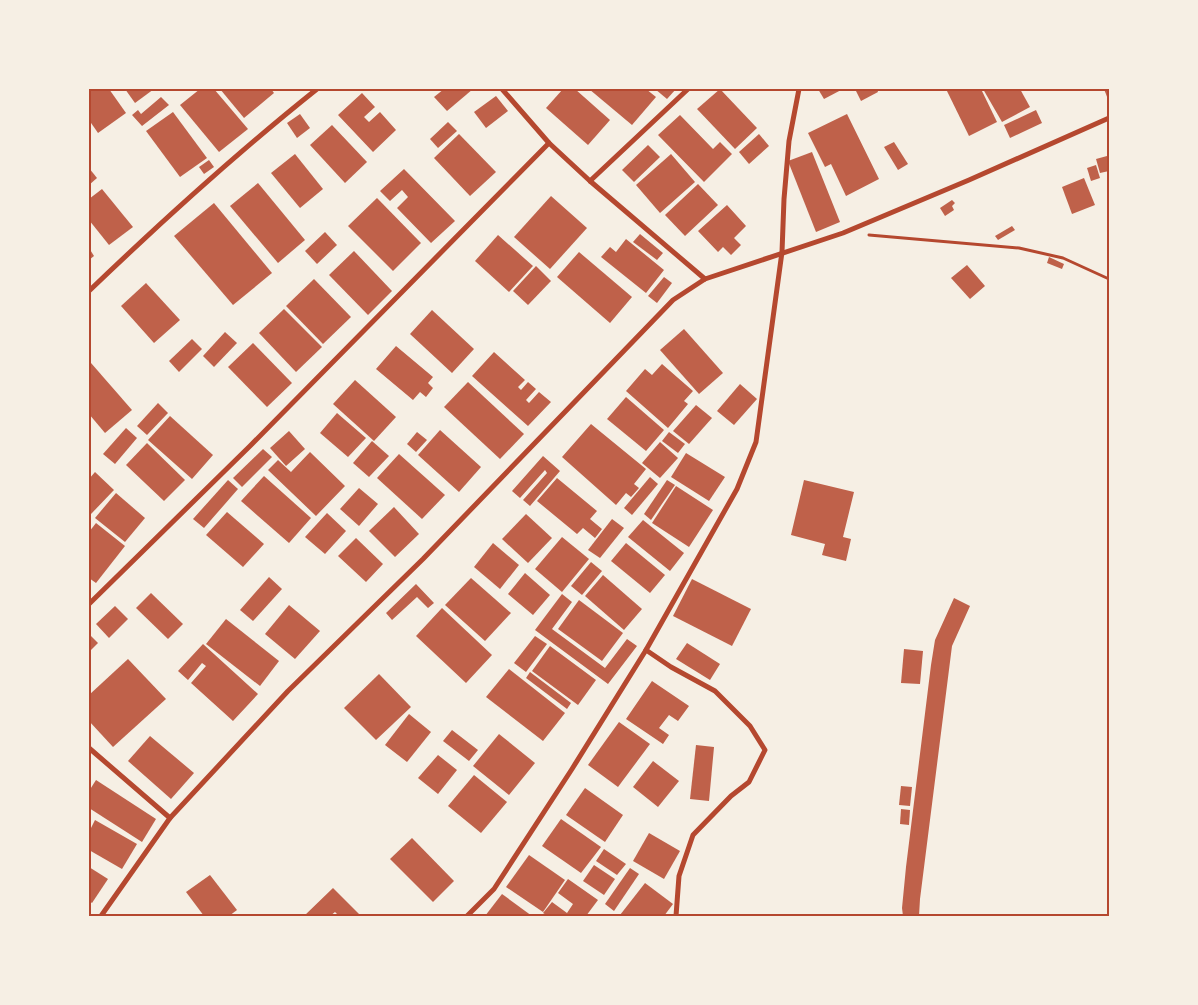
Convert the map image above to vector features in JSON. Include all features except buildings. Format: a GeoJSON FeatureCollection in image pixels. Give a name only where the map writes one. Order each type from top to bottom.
{"type":"FeatureCollection","features":[{"type":"Feature","properties":{"kind":"street"},"geometry":{"type":"LineString","coordinates":[[89,291],[143,239],[285,114],[317,89]]}},
{"type":"Feature","properties":{"kind":"street"},"geometry":{"type":"LineString","coordinates":[[502,89],[549,143],[590,181],[705,279]]}},
{"type":"Feature","properties":{"kind":"street"},"geometry":{"type":"LineString","coordinates":[[590,181],[688,89]]}},
{"type":"Feature","properties":{"kind":"street"},"geometry":{"type":"LineString","coordinates":[[467,916],[494,889],[646,650],[737,489],[756,442],[782,252],[789,141],[799,89]]}},
{"type":"Feature","properties":{"kind":"street"},"geometry":{"type":"LineString","coordinates":[[100,916],[170,818],[288,691],[423,559],[673,300],[705,279],[843,232],[969,180],[1109,118]]}},
{"type":"Feature","properties":{"kind":"street"},"geometry":{"type":"LineString","coordinates":[[89,604],[250,446],[549,143]]}},
{"type":"Feature","properties":{"kind":"street"},"geometry":{"type":"LineString","coordinates":[[646,650],[671,667],[715,691],[750,726],[764,750],[749,782],[731,796],[693,835],[679,876],[676,916]]}},
{"type":"Feature","properties":{"kind":"street"},"geometry":{"type":"LineString","coordinates":[[89,748],[170,818]]}},
{"type":"Feature","properties":{"kind":"path"},"geometry":{"type":"LineString","coordinates":[[843,232],[1019,248],[1063,258],[1109,279]]}}]}
